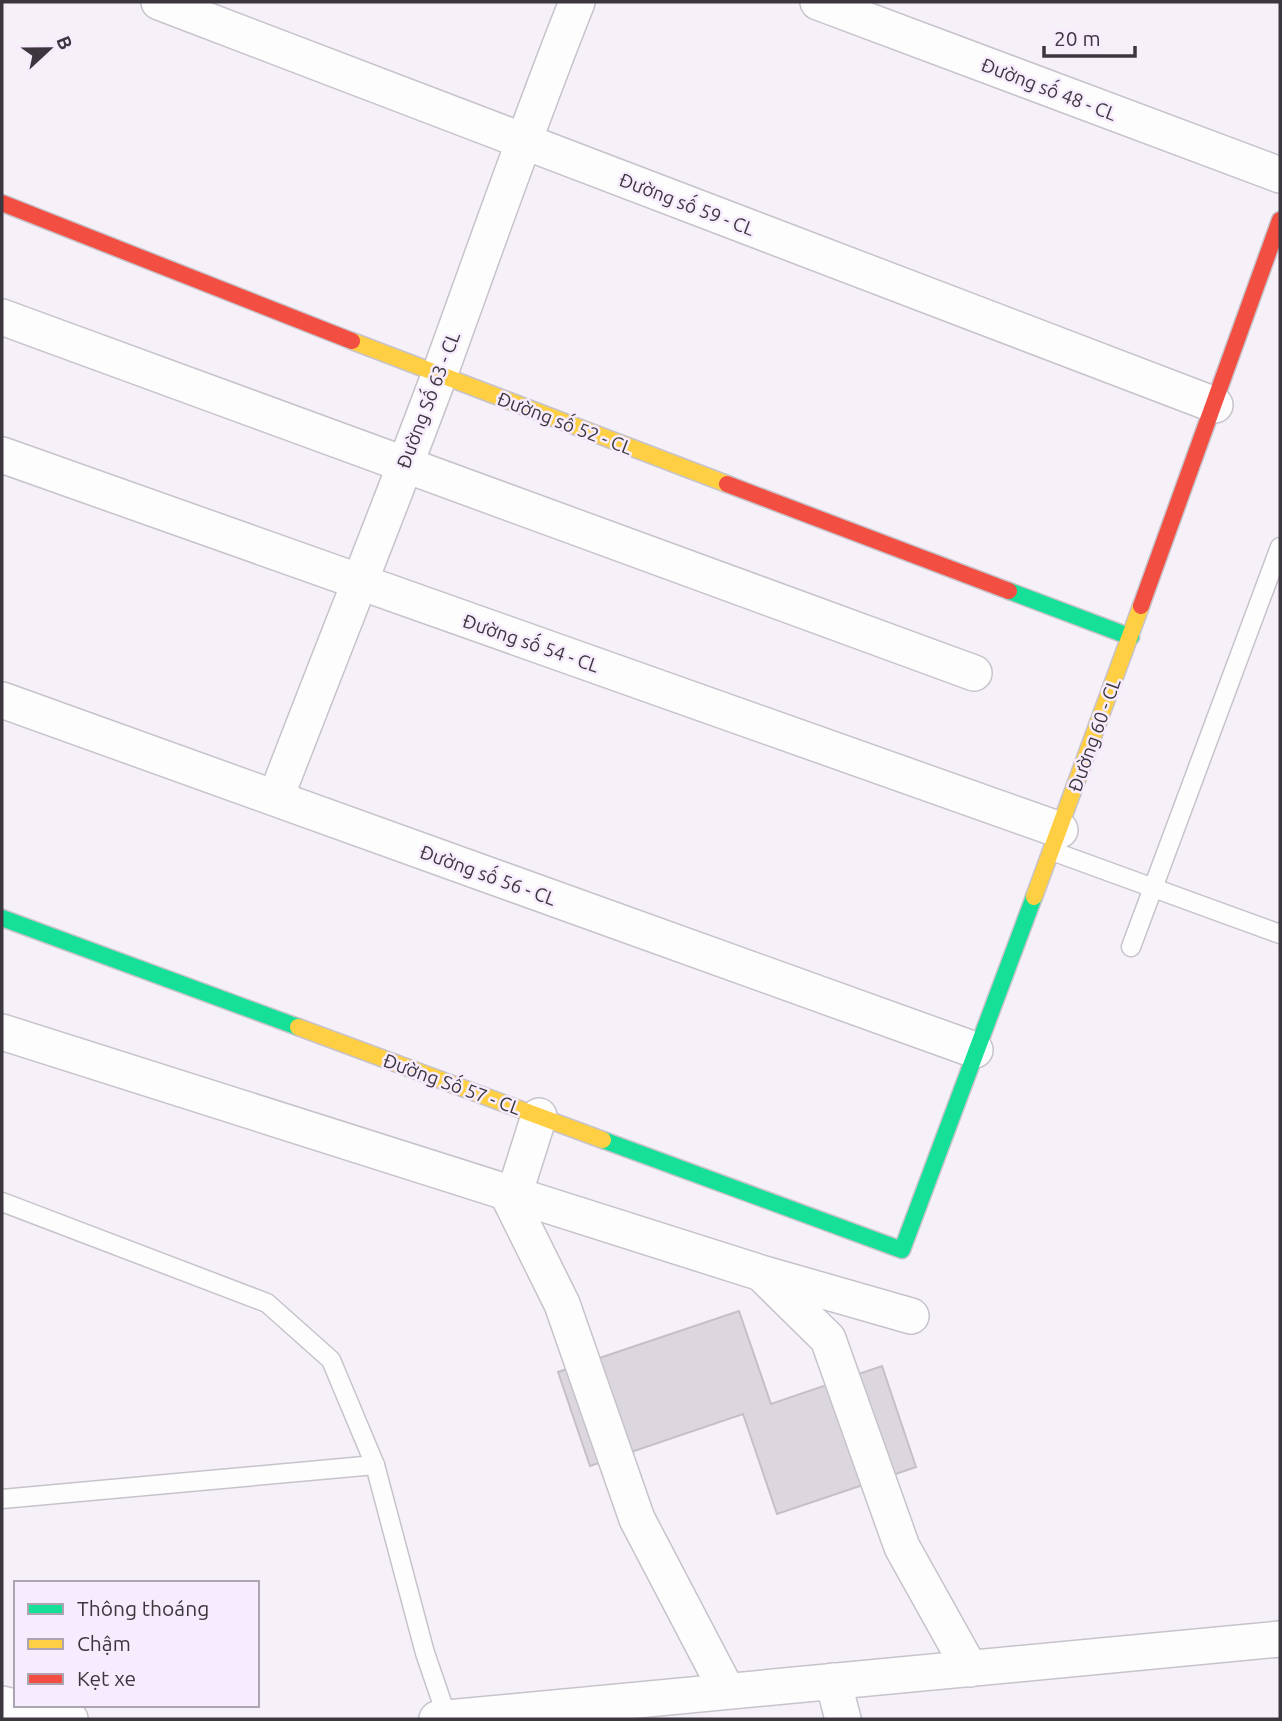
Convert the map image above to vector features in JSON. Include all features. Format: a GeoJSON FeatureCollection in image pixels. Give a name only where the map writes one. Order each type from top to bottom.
{"type":"FeatureCollection","features":[{"type":"Feature","properties":{"kind":"street","name":"Đường số 59 - CL"},"geometry":{"type":"LineString","coordinates":[[159,2],[1216,405]]}},
{"type":"Feature","properties":{"kind":"street","name":"Đường Số 63 - CL"},"geometry":{"type":"LineString","coordinates":[[276,797],[439,375],[509,177],[526,142],[533,112],[578,2]]}},
{"type":"Feature","properties":{"kind":"street","name":"Đường số 48 - CL"},"geometry":{"type":"LineString","coordinates":[[818,2],[1280,175]]}},
{"type":"Feature","properties":{"kind":"street","name":"Đường số 52 - CL"},"geometry":{"type":"LineString","coordinates":[[2,203],[439,375],[1131,637]]}},
{"type":"Feature","properties":{"kind":"street","name":"Đường 60 - CL"},"geometry":{"type":"LineString","coordinates":[[902,1250],[1131,637],[1216,405],[1280,219]]}},
{"type":"Feature","properties":{"kind":"street"},"geometry":{"type":"LineString","coordinates":[[2,317],[974,673]]}},
{"type":"Feature","properties":{"kind":"street","name":"Đường số 54 - CL"},"geometry":{"type":"LineString","coordinates":[[2,455],[359,582],[1056,841]]}},
{"type":"Feature","properties":{"kind":"street","name":"Đường số 56 - CL"},"geometry":{"type":"LineString","coordinates":[[2,699],[975,1050]]}},
{"type":"Feature","properties":{"kind":"street","name":"Đường Số 57 - CL"},"geometry":{"type":"LineString","coordinates":[[2,918],[902,1250]]}},
{"type":"Feature","properties":{"kind":"street"},"geometry":{"type":"LineString","coordinates":[[2,1032],[761,1273],[911,1316]]}},
{"type":"Feature","properties":{"kind":"street"},"geometry":{"type":"LineString","coordinates":[[539,1116],[511,1194],[562,1304],[637,1519],[727,1691]]}},
{"type":"Feature","properties":{"kind":"street"},"geometry":{"type":"LineString","coordinates":[[761,1273],[828,1339],[902,1547],[970,1669]]}},
{"type":"Feature","properties":{"kind":"street"},"geometry":{"type":"LineString","coordinates":[[442,1718],[1280,1639]]}},
{"type":"Feature","properties":{"kind":"street"},"geometry":{"type":"LineString","coordinates":[[833,1681],[843,1719]]}},
{"type":"Feature","properties":{"kind":"street"},"geometry":{"type":"LineString","coordinates":[[16,1707],[70,1719]]}},
{"type":"Feature","properties":{"kind":"lane"},"geometry":{"type":"LineString","coordinates":[[1131,947],[1280,547]]}},
{"type":"Feature","properties":{"kind":"lane"},"geometry":{"type":"LineString","coordinates":[[1056,841],[1153,887],[1280,934]]}},
{"type":"Feature","properties":{"kind":"lane"},"geometry":{"type":"LineString","coordinates":[[5,1205],[267,1303],[331,1360],[375,1465],[442,1718]]}},
{"type":"Feature","properties":{"kind":"lane"},"geometry":{"type":"LineString","coordinates":[[2,1499],[375,1465]]}},
{"type":"Feature","properties":{"kind":"building"},"geometry":{"type":"Polygon","coordinates":[[[739,1311],[771,1404],[882,1366],[916,1467],[777,1514],[743,1414],[590,1466],[558,1372],[739,1311]]]}},
{"type":"Feature","properties":{"kind":"traffic: fast"},"geometry":{"type":"LineString","coordinates":[[1009,591],[1131,637]]}},
{"type":"Feature","properties":{"kind":"traffic: fast"},"geometry":{"type":"LineString","coordinates":[[603,1140],[902,1250],[1034,897]]}},
{"type":"Feature","properties":{"kind":"traffic: fast"},"geometry":{"type":"LineString","coordinates":[[2,918],[298,1027]]}},
{"type":"Feature","properties":{"kind":"traffic: slow"},"geometry":{"type":"LineString","coordinates":[[352,341],[727,484]]}},
{"type":"Feature","properties":{"kind":"traffic: slow"},"geometry":{"type":"LineString","coordinates":[[1034,897],[1141,606]]}},
{"type":"Feature","properties":{"kind":"traffic: slow"},"geometry":{"type":"LineString","coordinates":[[298,1027],[603,1140]]}},
{"type":"Feature","properties":{"kind":"traffic: jam"},"geometry":{"type":"LineString","coordinates":[[2,203],[352,341]]}},
{"type":"Feature","properties":{"kind":"traffic: jam"},"geometry":{"type":"LineString","coordinates":[[1141,606],[1280,220]]}},
{"type":"Feature","properties":{"kind":"traffic: jam"},"geometry":{"type":"LineString","coordinates":[[727,484],[1009,591]]}}]}
